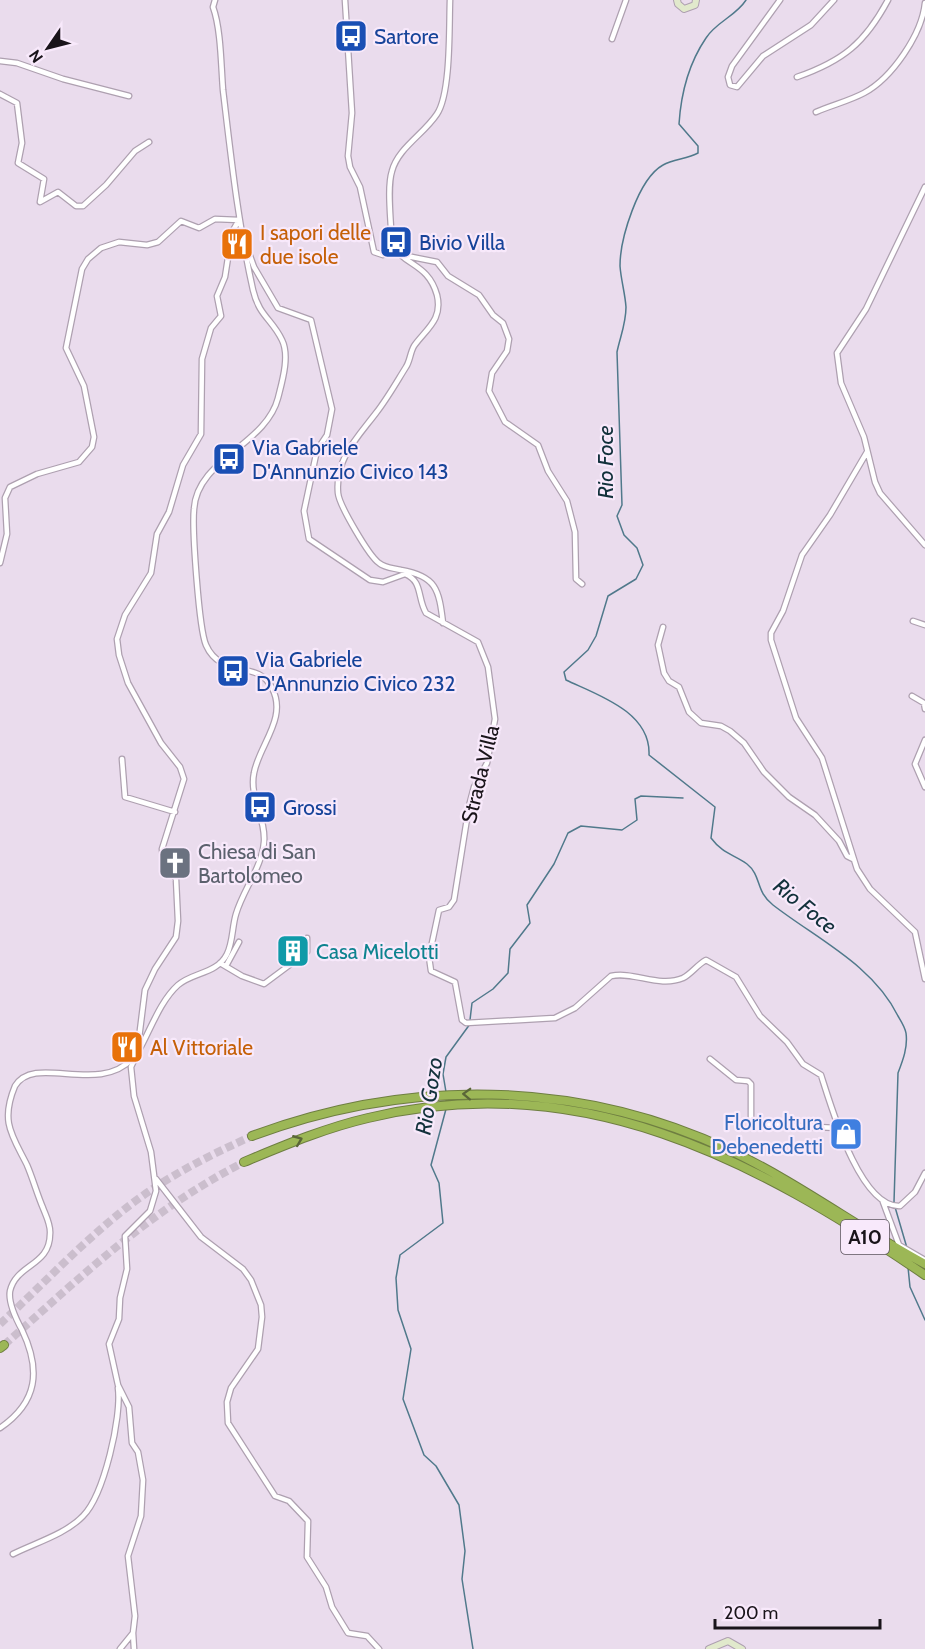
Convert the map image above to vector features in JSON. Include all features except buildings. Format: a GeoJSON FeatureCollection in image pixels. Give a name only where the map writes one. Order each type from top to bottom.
{"type":"FeatureCollection","features":[{"type":"Feature","properties":{"kind":"highway","name":"A10"},"geometry":{"type":"LineString","coordinates":[[252,1136],[317,1113],[396,1098],[488,1095],[647,1119],[699,1137],[762,1167],[925,1275]]}},
{"type":"Feature","properties":{"kind":"highway","name":"A10"},"geometry":{"type":"LineString","coordinates":[[244,1162],[336,1126],[401,1111],[497,1104],[588,1109]]}},
{"type":"Feature","properties":{"kind":"highway","name":"A10"},"geometry":{"type":"LineString","coordinates":[[805,1197],[925,1262]]}},
{"type":"Feature","properties":{"kind":"main road"},"geometry":{"type":"LineString","coordinates":[[677,0],[684,9],[695,6],[696,0]]}},
{"type":"Feature","properties":{"kind":"main road"},"geometry":{"type":"LineString","coordinates":[[708,1649],[728,1641],[742,1649]]}},
{"type":"Feature","properties":{"kind":"street"},"geometry":{"type":"LineString","coordinates":[[13,1554],[82,1518],[92,1506],[117,1420],[120,1400],[109,1344],[119,1319],[120,1298],[127,1269],[125,1236],[150,1211],[156,1191],[151,1152],[130,1067],[176,987],[220,963],[227,954],[240,901],[262,854],[264,833],[253,792],[253,778],[255,766],[272,730],[276,706],[275,694],[264,678],[254,670],[222,663],[206,646],[194,513],[198,493],[223,462],[264,426],[274,412],[285,360],[284,344],[255,301],[244,250],[213,7],[215,0]]}},
{"type":"Feature","properties":{"kind":"street"},"geometry":{"type":"LineString","coordinates":[[345,0],[352,113],[349,143],[350,167],[360,187],[374,252],[383,255],[390,253],[393,245],[388,204],[392,170],[397,158],[439,111],[446,82],[450,0]]}},
{"type":"Feature","properties":{"kind":"street"},"geometry":{"type":"LineString","coordinates":[[612,39],[626,0]]}},
{"type":"Feature","properties":{"kind":"street"},"geometry":{"type":"LineString","coordinates":[[780,0],[732,66],[728,77],[730,85],[737,87],[763,56],[811,26],[834,0]]}},
{"type":"Feature","properties":{"kind":"street"},"geometry":{"type":"LineString","coordinates":[[797,77],[834,63],[851,51],[866,35],[888,0]]}},
{"type":"Feature","properties":{"kind":"street"},"geometry":{"type":"LineString","coordinates":[[816,112],[863,94],[878,82],[915,39],[925,3]]}},
{"type":"Feature","properties":{"kind":"street"},"geometry":{"type":"LineString","coordinates":[[0,61],[17,63],[63,79],[129,96]]}},
{"type":"Feature","properties":{"kind":"street"},"geometry":{"type":"LineString","coordinates":[[0,94],[17,103],[22,143],[18,163],[44,178],[40,202],[58,192],[81,207],[106,186],[135,151],[149,142]]}},
{"type":"Feature","properties":{"kind":"street"},"geometry":{"type":"LineString","coordinates":[[925,187],[866,309],[837,353],[841,383],[855,411],[872,476],[880,493],[925,545]]}},
{"type":"Feature","properties":{"kind":"street"},"geometry":{"type":"LineString","coordinates":[[0,563],[7,534],[5,498],[10,487],[37,474],[79,462],[89,454],[93,444],[84,386],[66,348],[78,276],[87,259],[111,244],[158,242],[181,221],[200,228],[215,219],[239,220]]}},
{"type":"Feature","properties":{"kind":"street"},"geometry":{"type":"LineString","coordinates":[[0,1428],[15,1418],[31,1394],[34,1380],[33,1353],[16,1319],[10,1296],[11,1288],[21,1273],[46,1253],[51,1235],[26,1165],[8,1134],[6,1117],[11,1097],[16,1085],[33,1073],[43,1071],[95,1077],[110,1073],[129,1062],[137,1054],[145,990],[155,969],[176,938],[178,921],[176,879],[163,860],[162,849],[184,785],[180,767],[161,743],[128,683],[119,655],[117,639],[125,615],[151,573],[158,530],[169,512],[183,465],[201,434],[202,359],[211,328],[221,316],[217,296],[225,277],[231,232],[239,220]]}},
{"type":"Feature","properties":{"kind":"street"},"geometry":{"type":"LineString","coordinates":[[393,245],[424,269],[431,281],[438,297],[435,324],[416,344],[407,365],[347,450],[341,463],[338,483],[341,504],[370,554],[378,563],[387,567],[428,577],[441,604],[443,623]]}},
{"type":"Feature","properties":{"kind":"street"},"geometry":{"type":"LineString","coordinates":[[244,250],[249,253],[254,267],[278,308],[311,320],[319,344],[321,368],[332,409],[327,435],[317,450],[304,511],[309,539],[370,580],[383,582],[407,573]]}},
{"type":"Feature","properties":{"kind":"street"},"geometry":{"type":"LineString","coordinates":[[405,256],[420,256],[437,262],[448,276],[479,295],[503,323],[509,339],[507,351],[492,373],[489,391],[505,422],[538,445],[548,471],[567,501],[575,532],[576,579],[582,584]]}},
{"type":"Feature","properties":{"kind":"street"},"geometry":{"type":"LineString","coordinates":[[867,452],[830,515],[802,555],[783,611],[771,633],[771,640],[796,718],[822,758],[854,860],[863,880],[915,932],[925,979]]}},
{"type":"Feature","properties":{"kind":"street","name":"Strada Villa"},"geometry":{"type":"LineString","coordinates":[[407,573],[417,582],[422,606],[426,613],[478,642],[488,668],[495,719],[487,763],[474,787],[469,806],[454,900],[449,907],[439,910],[429,957],[431,971],[454,982],[462,1020],[466,1023],[555,1018],[575,1008],[611,976],[665,981],[683,978],[706,960],[736,977],[759,1016],[788,1042],[803,1064],[820,1075],[837,1128]]}},
{"type":"Feature","properties":{"kind":"street"},"geometry":{"type":"LineString","coordinates":[[913,621],[925,625]]}},
{"type":"Feature","properties":{"kind":"street"},"geometry":{"type":"LineString","coordinates":[[663,627],[658,645],[664,673],[669,681],[678,687],[689,712],[701,723],[721,726],[744,743],[764,772],[789,797],[815,814],[839,841],[847,856],[854,860]]}},
{"type":"Feature","properties":{"kind":"street"},"geometry":{"type":"LineString","coordinates":[[912,696],[924,703],[925,709]]}},
{"type":"Feature","properties":{"kind":"street"},"geometry":{"type":"LineString","coordinates":[[925,740],[915,765],[925,787]]}},
{"type":"Feature","properties":{"kind":"street"},"geometry":{"type":"LineString","coordinates":[[122,759],[125,797],[175,812]]}},
{"type":"Feature","properties":{"kind":"street"},"geometry":{"type":"LineString","coordinates":[[220,963],[242,976],[264,984],[307,952],[307,938]]}},
{"type":"Feature","properties":{"kind":"street"},"geometry":{"type":"LineString","coordinates":[[226,966],[239,942]]}},
{"type":"Feature","properties":{"kind":"street"},"geometry":{"type":"LineString","coordinates":[[710,1059],[736,1080],[748,1081],[751,1120],[756,1124],[837,1128],[860,1173],[883,1202],[890,1207],[900,1206],[915,1192],[925,1173]]}},
{"type":"Feature","properties":{"kind":"street"},"geometry":{"type":"LineString","coordinates":[[154,1177],[201,1237],[243,1269],[251,1280],[261,1305],[262,1317],[258,1349],[231,1388],[227,1402],[228,1423],[275,1496],[289,1501],[305,1516],[309,1527],[305,1541],[307,1557],[326,1587],[336,1616],[348,1633],[367,1636],[379,1649]]}},
{"type":"Feature","properties":{"kind":"street"},"geometry":{"type":"LineString","coordinates":[[883,1202],[899,1245],[925,1262]]}},
{"type":"Feature","properties":{"kind":"street"},"geometry":{"type":"LineString","coordinates":[[118,1385],[129,1407],[132,1443],[138,1452],[142,1479],[141,1516],[128,1556],[135,1616],[134,1649]]}},
{"type":"Feature","properties":{"kind":"street"},"geometry":{"type":"LineString","coordinates":[[120,1649],[133,1633]]}},
{"type":"Feature","properties":{"kind":"waterway","name":"Rio Foce"},"geometry":{"type":"LineString","coordinates":[[746,0],[742,6],[710,32],[695,58],[687,79],[679,124],[698,146],[698,153],[667,163],[654,172],[638,196],[627,226],[620,266],[626,313],[617,352],[622,505],[617,516],[624,535],[637,548],[643,565],[636,579],[608,596],[596,636],[588,650],[564,672],[566,680],[607,699],[632,716],[641,727],[647,740],[649,755],[715,807],[711,838],[715,843],[752,869],[767,900],[859,967],[887,998],[906,1033],[905,1053],[898,1073],[894,1202]]}},
{"type":"Feature","properties":{"kind":"waterway","name":"Rio Gozo"},"geometry":{"type":"LineString","coordinates":[[470,1020],[472,1003],[493,989],[508,973],[510,949],[530,923],[527,905],[554,864],[568,833],[581,826],[622,830],[637,820],[635,799],[641,796],[683,798]]}},
{"type":"Feature","properties":{"kind":"waterway","name":"Rio Gozo"},"geometry":{"type":"LineString","coordinates":[[446,1092],[443,1074],[446,1057],[470,1024]]}},
{"type":"Feature","properties":{"kind":"waterway","name":"Rio Gozo"},"geometry":{"type":"LineString","coordinates":[[446,1109],[431,1165],[439,1183],[443,1223],[400,1255],[396,1278],[398,1310],[411,1349],[403,1399],[424,1455],[436,1466],[459,1505],[465,1551],[462,1579],[473,1649]]}},
{"type":"Feature","properties":{"kind":"waterway","name":"Rio Foce"},"geometry":{"type":"LineString","coordinates":[[895,1207],[907,1248]]}},
{"type":"Feature","properties":{"kind":"waterway","name":"Rio Foce"},"geometry":{"type":"LineString","coordinates":[[908,1267],[910,1287],[925,1320]]}},
{"type":"Feature","properties":{"kind":"tunnel"},"geometry":{"type":"LineString","coordinates":[[0,1324],[92,1237],[131,1204],[187,1168],[252,1136]]}},
{"type":"Feature","properties":{"kind":"tunnel"},"geometry":{"type":"LineString","coordinates":[[4,1345],[90,1269],[147,1223],[178,1201],[244,1162]]}},
{"type":"Feature","properties":{"kind":"place","name":"Sartore"},"geometry":{"type":"Point","coordinates":[351,36]}},
{"type":"Feature","properties":{"kind":"place","name":"Bivio Villa"},"geometry":{"type":"Point","coordinates":[396,242]}},
{"type":"Feature","properties":{"kind":"place","name":"I sapori delle due isole"},"geometry":{"type":"Point","coordinates":[237,244]}},
{"type":"Feature","properties":{"kind":"place","name":"Via Gabriele D'Annunzio Civico 143"},"geometry":{"type":"Point","coordinates":[229,459]}},
{"type":"Feature","properties":{"kind":"place","name":"Via Gabriele D'Annunzio Civico 232"},"geometry":{"type":"Point","coordinates":[233,671]}},
{"type":"Feature","properties":{"kind":"place","name":"Grossi"},"geometry":{"type":"Point","coordinates":[260,807]}},
{"type":"Feature","properties":{"kind":"place","name":"Chiesa di San Bartolomeo"},"geometry":{"type":"Point","coordinates":[175,863]}},
{"type":"Feature","properties":{"kind":"place","name":"Casa Micelotti"},"geometry":{"type":"Point","coordinates":[293,951]}},
{"type":"Feature","properties":{"kind":"place","name":"Al Vittoriale"},"geometry":{"type":"Point","coordinates":[127,1047]}},
{"type":"Feature","properties":{"kind":"place","name":"Floricoltura Debenedetti"},"geometry":{"type":"Point","coordinates":[846,1134]}}]}
